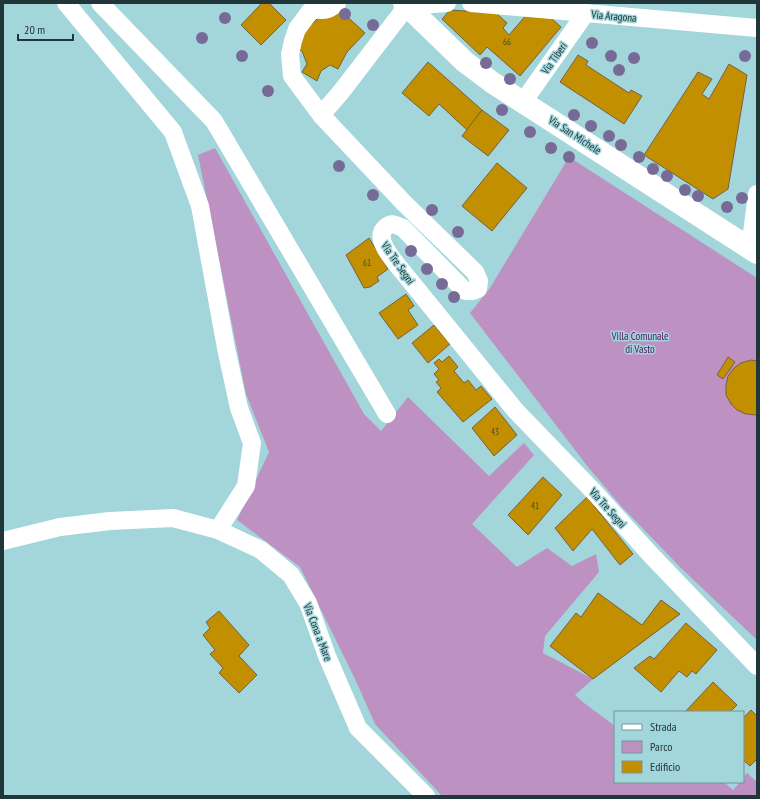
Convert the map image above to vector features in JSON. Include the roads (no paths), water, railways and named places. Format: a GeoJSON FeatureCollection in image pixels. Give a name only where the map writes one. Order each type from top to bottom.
{"type":"FeatureCollection","features":[{"type":"Feature","properties":{"kind":"street"},"geometry":{"type":"LineString","coordinates":[[66,3],[173,132],[200,206],[226,348],[239,408],[252,443],[246,486],[218,530]]}},
{"type":"Feature","properties":{"kind":"street"},"geometry":{"type":"LineString","coordinates":[[100,3],[214,121],[387,414]]}},
{"type":"Feature","properties":{"kind":"street"},"geometry":{"type":"LineString","coordinates":[[337,3],[328,10],[324,11],[312,9],[297,29],[292,41],[290,54],[292,76],[321,115],[341,92],[406,4],[447,3]]}},
{"type":"Feature","properties":{"kind":"street","name":"Via Aragona"},"geometry":{"type":"LineString","coordinates":[[471,3],[757,28]]}},
{"type":"Feature","properties":{"kind":"street","name":"Via San Michele"},"geometry":{"type":"LineString","coordinates":[[406,4],[465,62],[493,83],[754,250]]}},
{"type":"Feature","properties":{"kind":"street","name":"Via Tiberi"},"geometry":{"type":"LineString","coordinates":[[523,102],[584,14]]}},
{"type":"Feature","properties":{"kind":"street","name":"Via Tre Segni"},"geometry":{"type":"LineString","coordinates":[[321,115],[404,203],[474,272],[479,281],[478,288],[473,291],[465,291],[403,228],[395,224],[389,224],[383,229],[380,236],[381,241],[403,272],[515,410],[757,666]]}},
{"type":"Feature","properties":{"kind":"street"},"geometry":{"type":"LineString","coordinates":[[754,250],[757,194]]}},
{"type":"Feature","properties":{"kind":"street","name":"Via Cona a Mare"},"geometry":{"type":"LineString","coordinates":[[3,541],[60,527],[110,521],[173,518],[218,530],[261,550],[291,575],[308,603],[327,656],[358,728],[426,796]]}},
{"type":"Feature","properties":{"kind":"park label","name":"Villa Comunale di Vasto"},"geometry":{"type":"Point","coordinates":[640,342]}}]}
